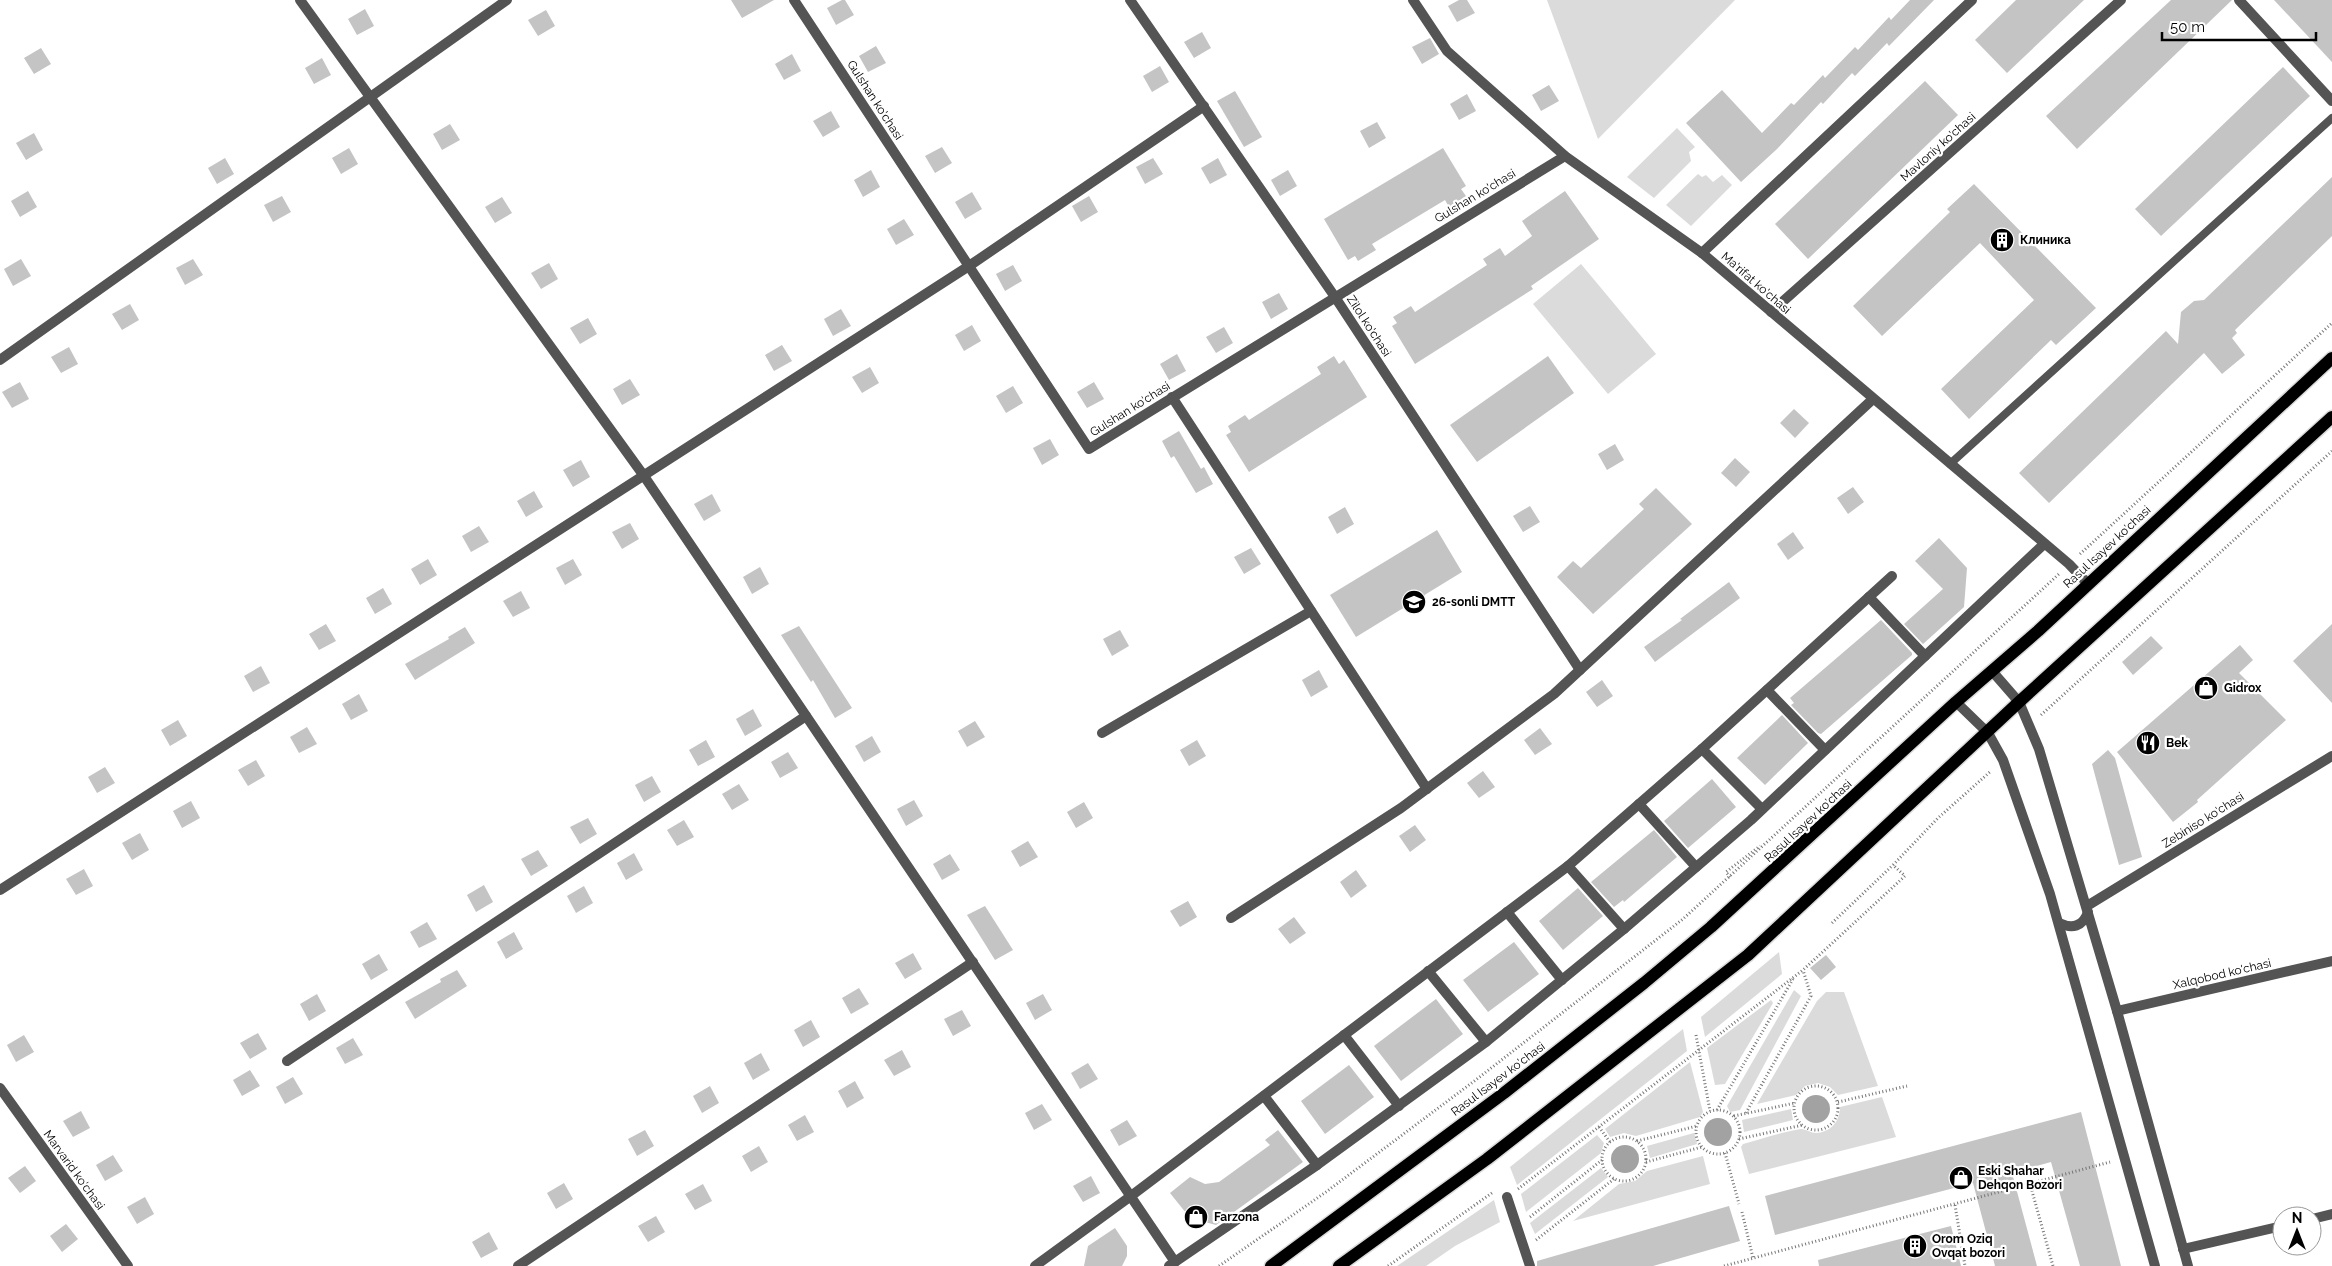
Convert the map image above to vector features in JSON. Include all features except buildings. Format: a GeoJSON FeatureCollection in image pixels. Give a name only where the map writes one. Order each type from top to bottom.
{"type":"FeatureCollection","features":[{"type":"Feature","properties":{"kind":"main road","name":"Rasul Isayev ko'chasi"},"geometry":{"type":"LineString","coordinates":[[1271,1266],[1504,1093],[1644,983],[1775,870],[2332,358]]}},
{"type":"Feature","properties":{"kind":"main road"},"geometry":{"type":"LineString","coordinates":[[1339,1266],[1494,1154],[1748,955],[1988,733],[2019,702],[2332,417]]}},
{"type":"Feature","properties":{"kind":"street"},"geometry":{"type":"LineString","coordinates":[[300,0],[372,97],[644,476],[1131,1196],[1172,1264],[1317,1165],[1486,1042],[1624,929],[1762,809],[2044,544]]}},
{"type":"Feature","properties":{"kind":"street"},"geometry":{"type":"LineString","coordinates":[[0,360],[508,0]]}},
{"type":"Feature","properties":{"kind":"street","name":"Gulshan ko'chasi"},"geometry":{"type":"LineString","coordinates":[[794,0],[1089,449],[1566,156]]}},
{"type":"Feature","properties":{"kind":"street","name":"Zilol ko'chasi"},"geometry":{"type":"LineString","coordinates":[[1130,0],[1335,297],[1580,670]]}},
{"type":"Feature","properties":{"kind":"street","name":"Ma'rifat ko'chasi"},"geometry":{"type":"LineString","coordinates":[[1413,0],[1447,51],[1566,156],[1702,253],[1873,400],[2069,564],[2088,584]]}},
{"type":"Feature","properties":{"kind":"street"},"geometry":{"type":"LineString","coordinates":[[1702,253],[1972,0]]}},
{"type":"Feature","properties":{"kind":"street","name":"Mavloniy ko'chasi"},"geometry":{"type":"LineString","coordinates":[[1771,312],[2121,0]]}},
{"type":"Feature","properties":{"kind":"street"},"geometry":{"type":"LineString","coordinates":[[2239,0],[2332,101]]}},
{"type":"Feature","properties":{"kind":"street"},"geometry":{"type":"LineString","coordinates":[[0,890],[969,266],[1204,106]]}},
{"type":"Feature","properties":{"kind":"street"},"geometry":{"type":"LineString","coordinates":[[1172,397],[1427,788]]}},
{"type":"Feature","properties":{"kind":"street"},"geometry":{"type":"LineString","coordinates":[[1231,918],[1401,808],[1554,694],[1873,400]]}},
{"type":"Feature","properties":{"kind":"street"},"geometry":{"type":"LineString","coordinates":[[1034,1266],[1131,1196],[1568,866],[1702,749],[1892,576]]}},
{"type":"Feature","properties":{"kind":"street"},"geometry":{"type":"LineString","coordinates":[[1870,597],[1925,656]]}},
{"type":"Feature","properties":{"kind":"street"},"geometry":{"type":"LineString","coordinates":[[1102,733],[1311,611]]}},
{"type":"Feature","properties":{"kind":"street"},"geometry":{"type":"LineString","coordinates":[[1992,671],[2019,702],[2039,749],[2118,1011],[2188,1266]]}},
{"type":"Feature","properties":{"kind":"street"},"geometry":{"type":"LineString","coordinates":[[1767,690],[1824,750]]}},
{"type":"Feature","properties":{"kind":"street"},"geometry":{"type":"LineString","coordinates":[[1956,702],[1988,733],[2003,760],[2059,922],[2155,1266]]}},
{"type":"Feature","properties":{"kind":"street"},"geometry":{"type":"LineString","coordinates":[[286,1061],[806,716]]}},
{"type":"Feature","properties":{"kind":"street"},"geometry":{"type":"LineString","coordinates":[[1702,749],[1762,809]]}},
{"type":"Feature","properties":{"kind":"street","name":"Zebiniso ko'chasi"},"geometry":{"type":"LineString","coordinates":[[2059,922],[2074,927],[2080,924],[2086,919],[2088,909],[2332,756]]}},
{"type":"Feature","properties":{"kind":"street"},"geometry":{"type":"LineString","coordinates":[[1639,804],[1696,867]]}},
{"type":"Feature","properties":{"kind":"street"},"geometry":{"type":"LineString","coordinates":[[1568,866],[1624,929]]}},
{"type":"Feature","properties":{"kind":"street"},"geometry":{"type":"LineString","coordinates":[[1507,912],[1562,980]]}},
{"type":"Feature","properties":{"kind":"street"},"geometry":{"type":"LineString","coordinates":[[518,1266],[973,962]]}},
{"type":"Feature","properties":{"kind":"street","name":"Xalqobod ko'chasi"},"geometry":{"type":"LineString","coordinates":[[2118,1011],[2332,962]]}},
{"type":"Feature","properties":{"kind":"street"},"geometry":{"type":"LineString","coordinates":[[1428,971],[1486,1042]]}},
{"type":"Feature","properties":{"kind":"street"},"geometry":{"type":"LineString","coordinates":[[1344,1035],[1399,1106]]}},
{"type":"Feature","properties":{"kind":"street","name":"Marvarid ko'chasi"},"geometry":{"type":"LineString","coordinates":[[0,1088],[128,1266]]}},
{"type":"Feature","properties":{"kind":"street"},"geometry":{"type":"LineString","coordinates":[[1264,1096],[1317,1165]]}},
{"type":"Feature","properties":{"kind":"street"},"geometry":{"type":"LineString","coordinates":[[1507,1197],[1530,1266]]}},
{"type":"Feature","properties":{"kind":"street"},"geometry":{"type":"LineString","coordinates":[[2184,1249],[2272,1228]]}},
{"type":"Feature","properties":{"kind":"lane"},"geometry":{"type":"LineString","coordinates":[[1950,464],[2332,118]]}},
{"type":"Feature","properties":{"kind":"path"},"geometry":{"type":"LineString","coordinates":[[2029,725],[2332,451]]}},
{"type":"Feature","properties":{"kind":"path"},"geometry":{"type":"LineString","coordinates":[[1832,923],[1893,865],[1938,818],[2003,760]]}},
{"type":"Feature","properties":{"kind":"path"},"geometry":{"type":"LineString","coordinates":[[1730,877],[1726,872],[1765,843]]}},
{"type":"Feature","properties":{"kind":"path"},"geometry":{"type":"LineString","coordinates":[[1388,1266],[1493,1193],[1507,1197],[1803,970],[1905,876],[1893,865]]}},
{"type":"Feature","properties":{"kind":"path"},"geometry":{"type":"LineString","coordinates":[[1746,1113],[1811,996],[1803,970]]}},
{"type":"Feature","properties":{"kind":"path"},"geometry":{"type":"LineString","coordinates":[[1717,1110],[1794,976]]}},
{"type":"Feature","properties":{"kind":"path"},"geometry":{"type":"LineString","coordinates":[[1696,1035],[1710,1111]]}},
{"type":"Feature","properties":{"kind":"path"},"geometry":{"type":"LineString","coordinates":[[1815,1086],[1829,1090],[1838,1102],[1837,1116],[1827,1128],[1812,1130],[1803,1125],[1796,1116],[1795,1102],[1802,1091],[1815,1086]]}},
{"type":"Feature","properties":{"kind":"path"},"geometry":{"type":"LineString","coordinates":[[1838,1102],[1907,1086]]}},
{"type":"Feature","properties":{"kind":"path"},"geometry":{"type":"LineString","coordinates":[[1733,1116],[1795,1102]]}},
{"type":"Feature","properties":{"kind":"path"},"geometry":{"type":"LineString","coordinates":[[1717,1110],[1724,1111],[1733,1116],[1740,1126],[1739,1139],[1734,1147],[1725,1152],[1714,1154],[1702,1147],[1698,1140],[1697,1126],[1699,1120],[1710,1111],[1717,1110]]}},
{"type":"Feature","properties":{"kind":"path"},"geometry":{"type":"LineString","coordinates":[[1739,1139],[1803,1125]]}},
{"type":"Feature","properties":{"kind":"path"},"geometry":{"type":"LineString","coordinates":[[1517,1228],[1602,1160],[1606,1147],[1610,1142],[1623,1137],[1637,1141],[1697,1126]]}},
{"type":"Feature","properties":{"kind":"path"},"geometry":{"type":"LineString","coordinates":[[1599,1127],[1610,1142]]}},
{"type":"Feature","properties":{"kind":"path"},"geometry":{"type":"LineString","coordinates":[[1602,1160],[1608,1173],[1614,1179],[1628,1181],[1635,1179],[1641,1174],[1646,1162],[1646,1153],[1637,1141]]}},
{"type":"Feature","properties":{"kind":"path"},"geometry":{"type":"LineString","coordinates":[[1646,1162],[1702,1147]]}},
{"type":"Feature","properties":{"kind":"path"},"geometry":{"type":"LineString","coordinates":[[1725,1152],[1739,1204]]}},
{"type":"Feature","properties":{"kind":"path"},"geometry":{"type":"LineString","coordinates":[[1724,1266],[2125,1158]]}},
{"type":"Feature","properties":{"kind":"path"},"geometry":{"type":"LineString","coordinates":[[1524,1250],[1614,1179]]}},
{"type":"Feature","properties":{"kind":"path"},"geometry":{"type":"LineString","coordinates":[[2030,1184],[2053,1266]]}},
{"type":"Feature","properties":{"kind":"path"},"geometry":{"type":"LineString","coordinates":[[1956,1205],[1965,1266]]}},
{"type":"Feature","properties":{"kind":"path"},"geometry":{"type":"LineString","coordinates":[[1742,1212],[1754,1258]]}},
{"type":"Feature","properties":{"kind":"shaded area"},"geometry":{"type":"Polygon","coordinates":[[[1547,0],[1735,0],[1598,139],[1547,0]]]}},
{"type":"Feature","properties":{"kind":"shaded area"},"geometry":{"type":"Polygon","coordinates":[[[1677,128],[1695,147],[1689,152],[1691,161],[1654,198],[1627,177],[1677,128]]]}},
{"type":"Feature","properties":{"kind":"shaded area"},"geometry":{"type":"Polygon","coordinates":[[[1698,174],[1702,177],[1706,175],[1713,182],[1722,175],[1732,185],[1691,226],[1666,205],[1698,174]]]}},
{"type":"Feature","properties":{"kind":"shaded area"},"geometry":{"type":"Polygon","coordinates":[[[1581,264],[1656,354],[1608,394],[1533,304],[1581,264]]]}},
{"type":"Feature","properties":{"kind":"shaded area"},"geometry":{"type":"Polygon","coordinates":[[[1779,952],[1782,974],[1705,1037],[1701,1017],[1779,952]]]}},
{"type":"Feature","properties":{"kind":"shaded area"},"geometry":{"type":"Polygon","coordinates":[[[1794,990],[1801,996],[1740,1110],[1730,1112],[1727,1106],[1794,990]]]}},
{"type":"Feature","properties":{"kind":"shaded area"},"geometry":{"type":"Polygon","coordinates":[[[1826,992],[1844,992],[1878,1086],[1838,1095],[1830,1087],[1818,1083],[1805,1086],[1796,1095],[1757,1104],[1817,1001],[1826,992]]]}},
{"type":"Feature","properties":{"kind":"shaded area"},"geometry":{"type":"Polygon","coordinates":[[[1771,1000],[1773,1003],[1725,1084],[1715,1085],[1707,1048],[1771,1000]]]}},
{"type":"Feature","properties":{"kind":"shaded area"},"geometry":{"type":"Polygon","coordinates":[[[1683,1029],[1687,1051],[1517,1185],[1510,1167],[1683,1029]]]}},
{"type":"Feature","properties":{"kind":"shaded area"},"geometry":{"type":"Polygon","coordinates":[[[1690,1062],[1703,1112],[1700,1117],[1636,1136],[1624,1133],[1610,1137],[1605,1129],[1690,1062]]]}},
{"type":"Feature","properties":{"kind":"shaded area"},"geometry":{"type":"Polygon","coordinates":[[[1816,1095],[1826,1099],[1830,1109],[1826,1119],[1816,1123],[1806,1119],[1802,1109],[1806,1099],[1816,1095]]]}},
{"type":"Feature","properties":{"kind":"shaded area"},"geometry":{"type":"Polygon","coordinates":[[[1882,1097],[1896,1137],[1749,1174],[1741,1147],[1743,1144],[1801,1129],[1814,1133],[1822,1132],[1831,1128],[1837,1121],[1840,1107],[1882,1097]]]}},
{"type":"Feature","properties":{"kind":"shaded area"},"geometry":{"type":"Polygon","coordinates":[[[1791,1109],[1793,1120],[1744,1132],[1742,1120],[1791,1109]]]}},
{"type":"Feature","properties":{"kind":"shaded area"},"geometry":{"type":"Polygon","coordinates":[[[1718,1118],[1728,1122],[1732,1132],[1728,1142],[1718,1146],[1708,1142],[1704,1132],[1708,1122],[1718,1118]]]}},
{"type":"Feature","properties":{"kind":"shaded area"},"geometry":{"type":"Polygon","coordinates":[[[1694,1133],[1697,1144],[1650,1158],[1647,1146],[1694,1133]]]}},
{"type":"Feature","properties":{"kind":"shaded area"},"geometry":{"type":"Polygon","coordinates":[[[1597,1135],[1604,1143],[1601,1153],[1526,1212],[1521,1194],[1597,1135]]]}},
{"type":"Feature","properties":{"kind":"shaded area"},"geometry":{"type":"Polygon","coordinates":[[[1625,1145],[1635,1149],[1639,1159],[1635,1169],[1625,1173],[1615,1169],[1611,1159],[1615,1149],[1625,1145]]]}},
{"type":"Feature","properties":{"kind":"shaded area"},"geometry":{"type":"Polygon","coordinates":[[[1703,1156],[1710,1184],[1573,1221],[1619,1184],[1635,1181],[1647,1171],[1703,1156]]]}},
{"type":"Feature","properties":{"kind":"shaded area"},"geometry":{"type":"Polygon","coordinates":[[[1601,1168],[1608,1177],[1535,1234],[1530,1223],[1601,1168]]]}},
{"type":"Feature","properties":{"kind":"shaded area"},"geometry":{"type":"Polygon","coordinates":[[[1494,1200],[1500,1222],[1455,1246],[1426,1266],[1397,1266],[1494,1200]]]}},
{"type":"Feature","properties":{"kind":"place","name":"Клиника"},"geometry":{"type":"Point","coordinates":[2002,240]}},
{"type":"Feature","properties":{"kind":"place","name":"26-sonli DMTT"},"geometry":{"type":"Point","coordinates":[1414,602]}},
{"type":"Feature","properties":{"kind":"place","name":"Gidrox"},"geometry":{"type":"Point","coordinates":[2206,688]}},
{"type":"Feature","properties":{"kind":"place","name":"Bek"},"geometry":{"type":"Point","coordinates":[2148,743]}},
{"type":"Feature","properties":{"kind":"place","name":"Eski Shahar Dehqon Bozori"},"geometry":{"type":"Point","coordinates":[1961,1178]}},
{"type":"Feature","properties":{"kind":"place","name":"Farzona"},"geometry":{"type":"Point","coordinates":[1196,1217]}},
{"type":"Feature","properties":{"kind":"place","name":"Orom Oziq Ovqat bozori"},"geometry":{"type":"Point","coordinates":[1915,1246]}}]}
